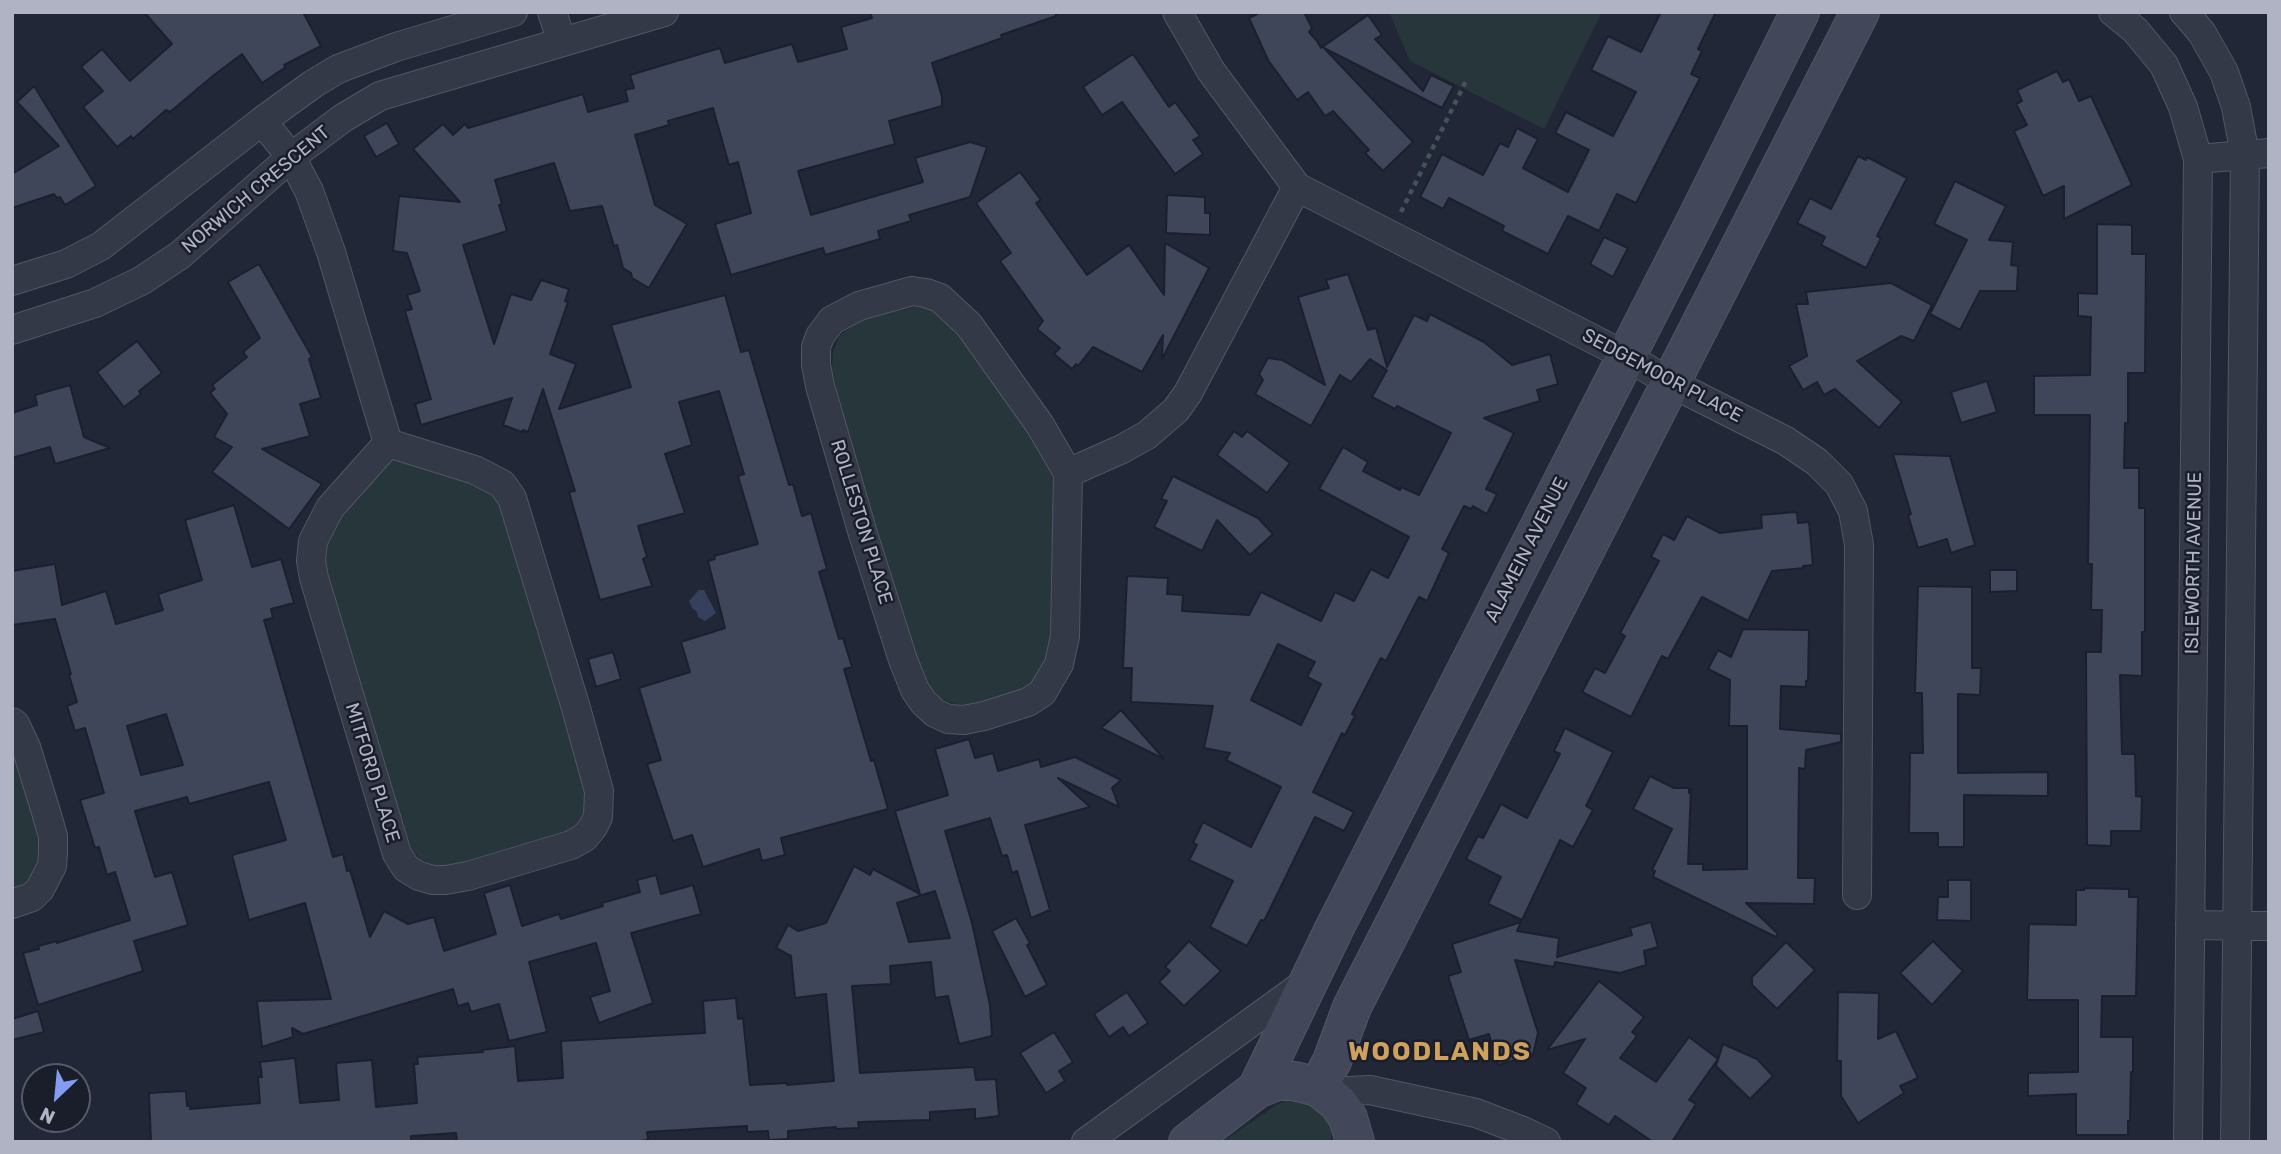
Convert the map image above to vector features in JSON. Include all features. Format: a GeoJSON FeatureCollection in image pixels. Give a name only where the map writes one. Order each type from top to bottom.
{"type":"FeatureCollection","features":[{"type":"Feature","properties":{"kind":"street"},"geometry":{"type":"LineString","coordinates":[[12,281],[66,264],[102,246],[262,121],[338,69],[396,47],[513,12]]}},
{"type":"Feature","properties":{"kind":"street"},"geometry":{"type":"LineString","coordinates":[[552,12],[562,42]]}},
{"type":"Feature","properties":{"kind":"street","name":"NORWICH CRESCENT"},"geometry":{"type":"LineString","coordinates":[[12,330],[95,303],[141,281],[180,255],[291,157],[343,118],[380,96],[664,12]]}},
{"type":"Feature","properties":{"kind":"street","name":"SEDGEMOOR PLACE"},"geometry":{"type":"LineString","coordinates":[[1177,12],[1211,71],[1297,187],[1786,441],[1817,461],[1839,484],[1853,511],[1859,545],[1857,895]]}},
{"type":"Feature","properties":{"kind":"street","name":"ALAMEIN AVENUE"},"geometry":{"type":"LineString","coordinates":[[1257,1089],[1368,862],[1800,12]]}},
{"type":"Feature","properties":{"kind":"street"},"geometry":{"type":"LineString","coordinates":[[1322,1089],[1352,1007],[1860,12]]}},
{"type":"Feature","properties":{"kind":"street","name":"ISLEWORTH AVENUE"},"geometry":{"type":"LineString","coordinates":[[2113,12],[2135,30],[2164,65],[2183,107],[2198,159],[2188,1142]]}},
{"type":"Feature","properties":{"kind":"street"},"geometry":{"type":"LineString","coordinates":[[2184,12],[2202,33],[2224,72],[2257,154],[2235,1142]]}},
{"type":"Feature","properties":{"kind":"street"},"geometry":{"type":"LineString","coordinates":[[262,121],[291,157],[309,191],[331,252],[388,443]]}},
{"type":"Feature","properties":{"kind":"street"},"geometry":{"type":"LineString","coordinates":[[2198,159],[2257,154]]}},
{"type":"Feature","properties":{"kind":"street"},"geometry":{"type":"LineString","coordinates":[[1068,473],[1147,435],[1176,410],[1188,393],[1297,187]]}},
{"type":"Feature","properties":{"kind":"street","name":"ROLLESTON PLACE"},"geometry":{"type":"LineString","coordinates":[[926,293],[940,298],[969,325],[991,355],[1040,425],[1068,473],[1065,636],[1059,664],[1053,677],[1042,693],[1028,702],[964,720],[948,719],[935,713],[915,690],[903,660],[820,386],[816,347],[824,328],[845,312],[901,294],[926,293]]}},
{"type":"Feature","properties":{"kind":"street","name":"MITFORD PLACE"},"geometry":{"type":"LineString","coordinates":[[388,443],[475,470],[502,484],[512,498],[573,695],[599,791],[598,817],[593,827],[585,837],[571,845],[446,880],[419,876],[406,868],[397,854],[311,561],[313,541],[330,508],[388,443]]}},
{"type":"Feature","properties":{"kind":"street"},"geometry":{"type":"LineString","coordinates":[[12,722],[26,747],[53,835],[52,866],[48,877],[32,897],[12,904]]}},
{"type":"Feature","properties":{"kind":"street"},"geometry":{"type":"LineString","coordinates":[[1368,862],[1413,887]]}},
{"type":"Feature","properties":{"kind":"street"},"geometry":{"type":"LineString","coordinates":[[2190,925],[2269,926]]}},
{"type":"Feature","properties":{"kind":"street"},"geometry":{"type":"LineString","coordinates":[[1086,1142],[1309,981]]}},
{"type":"Feature","properties":{"kind":"street"},"geometry":{"type":"LineString","coordinates":[[1188,1142],[1257,1089],[1277,1081],[1294,1081],[1322,1089],[1370,1090],[1476,1113],[1546,1142]]}},
{"type":"Feature","properties":{"kind":"street"},"geometry":{"type":"LineString","coordinates":[[1322,1089],[1348,1118],[1355,1142]]}},
{"type":"Feature","properties":{"kind":"path"},"geometry":{"type":"LineString","coordinates":[[1390,235],[1465,81]]}},
{"type":"Feature","properties":{"kind":"shaded area"},"geometry":{"type":"Polygon","coordinates":[[[1389,12],[1602,12],[1544,129],[1410,61],[1389,12]]]}},
{"type":"Feature","properties":{"kind":"shaded area"},"geometry":{"type":"Polygon","coordinates":[[[915,307],[938,308],[949,314],[1056,471],[1052,651],[1031,686],[983,703],[957,705],[942,699],[931,691],[920,675],[857,465],[832,371],[833,352],[839,337],[852,324],[869,317],[915,307]]]}},
{"type":"Feature","properties":{"kind":"shaded area"},"geometry":{"type":"Polygon","coordinates":[[[397,458],[457,472],[505,503],[589,806],[577,826],[567,834],[447,870],[422,860],[409,848],[322,563],[322,539],[384,462],[397,458]]]}},
{"type":"Feature","properties":{"kind":"shaded area"},"geometry":{"type":"Polygon","coordinates":[[[12,739],[47,848],[38,875],[12,895],[12,739]]]}},
{"type":"Feature","properties":{"kind":"shaded area"},"geometry":{"type":"Polygon","coordinates":[[[1290,1100],[1304,1101],[1326,1117],[1331,1130],[1331,1142],[1222,1142],[1278,1104],[1290,1100]]]}},
{"type":"Feature","properties":{"kind":"water"},"geometry":{"type":"Polygon","coordinates":[[[699,590],[704,590],[716,613],[705,621],[698,617],[689,601],[699,590]]]}},
{"type":"Feature","properties":{"kind":"building"},"geometry":{"type":"Polygon","coordinates":[[[144,12],[303,12],[321,46],[284,65],[286,67],[262,83],[242,54],[170,112],[166,110],[133,139],[131,136],[117,147],[83,107],[103,91],[81,67],[102,49],[130,81],[172,44],[144,12]]]}},
{"type":"Feature","properties":{"kind":"building"},"geometry":{"type":"Polygon","coordinates":[[[870,12],[1056,12],[1056,16],[932,63],[942,106],[889,121],[895,144],[798,171],[811,215],[923,182],[915,158],[970,142],[987,147],[970,197],[909,215],[911,221],[878,231],[880,239],[825,255],[823,248],[731,275],[715,224],[751,213],[738,162],[729,165],[713,108],[668,121],[669,125],[635,135],[655,205],[687,224],[649,288],[632,278],[631,273],[623,268],[602,206],[570,211],[554,163],[495,180],[507,231],[463,245],[494,344],[511,294],[531,300],[541,280],[569,289],[565,301],[568,302],[550,354],[576,364],[559,409],[631,387],[611,325],[725,295],[741,352],[749,350],[789,485],[793,484],[802,516],[811,513],[827,569],[819,572],[839,639],[843,638],[852,667],[844,669],[888,809],[781,838],[785,855],[762,861],[759,849],[703,867],[692,835],[673,841],[647,764],[661,760],[639,688],[690,672],[681,642],[725,628],[708,561],[715,559],[714,556],[758,544],[738,476],[744,474],[719,391],[679,402],[692,445],[665,454],[685,513],[638,526],[647,557],[643,559],[652,586],[600,600],[569,492],[575,491],[543,389],[528,432],[503,425],[512,398],[421,425],[415,404],[431,399],[405,311],[412,309],[407,295],[420,291],[407,253],[393,251],[399,196],[460,202],[413,149],[443,124],[453,135],[465,124],[468,128],[583,94],[588,112],[628,101],[625,90],[634,88],[630,75],[720,48],[725,63],[792,44],[798,62],[847,49],[841,27],[872,18],[870,12]]]}},
{"type":"Feature","properties":{"kind":"building"},"geometry":{"type":"Polygon","coordinates":[[[1261,12],[1304,12],[1312,28],[1309,32],[1321,48],[1368,15],[1382,35],[1375,39],[1423,91],[1431,75],[1454,86],[1442,108],[1324,48],[1413,142],[1383,171],[1365,153],[1369,150],[1333,111],[1325,116],[1308,92],[1297,100],[1268,60],[1249,18],[1261,12]]]}},
{"type":"Feature","properties":{"kind":"building"},"geometry":{"type":"Polygon","coordinates":[[[1661,12],[1716,12],[1698,49],[1702,51],[1691,74],[1700,78],[1636,203],[1617,194],[1599,231],[1568,216],[1548,254],[1502,231],[1504,226],[1449,198],[1443,209],[1420,197],[1442,154],[1483,175],[1500,143],[1508,147],[1517,128],[1538,139],[1523,168],[1568,192],[1589,150],[1555,133],[1566,112],[1613,136],[1636,92],[1591,70],[1608,36],[1641,52],[1661,12]]]}},
{"type":"Feature","properties":{"kind":"building"},"geometry":{"type":"Polygon","coordinates":[[[1133,54],[1169,107],[1175,102],[1200,136],[1193,140],[1203,154],[1175,174],[1122,102],[1102,115],[1083,87],[1133,54]]]}},
{"type":"Feature","properties":{"kind":"building"},"geometry":{"type":"Polygon","coordinates":[[[2057,71],[2063,82],[2069,79],[2079,101],[2091,96],[2132,185],[2064,219],[2064,186],[2043,196],[2014,131],[2027,125],[2016,104],[2022,101],[2017,90],[2057,71]]]}},
{"type":"Feature","properties":{"kind":"building"},"geometry":{"type":"Polygon","coordinates":[[[34,86],[96,186],[65,205],[60,197],[57,198],[54,194],[12,208],[12,174],[59,146],[17,102],[34,86]]]}},
{"type":"Feature","properties":{"kind":"building"},"geometry":{"type":"Polygon","coordinates":[[[387,123],[399,144],[376,157],[364,136],[387,123]]]}},
{"type":"Feature","properties":{"kind":"building"},"geometry":{"type":"Polygon","coordinates":[[[1858,156],[1866,160],[1867,157],[1907,178],[1877,236],[1881,238],[1866,268],[1821,245],[1825,237],[1797,223],[1810,198],[1831,209],[1858,156]]]}},
{"type":"Feature","properties":{"kind":"building"},"geometry":{"type":"Polygon","coordinates":[[[1020,172],[1041,200],[1036,203],[1087,275],[1129,245],[1164,295],[1165,243],[1209,268],[1162,359],[1163,335],[1142,372],[1093,347],[1078,366],[1076,364],[1072,369],[1054,354],[1060,348],[1037,329],[1043,321],[1000,261],[1011,253],[976,203],[1020,172]]]}},
{"type":"Feature","properties":{"kind":"building"},"geometry":{"type":"Polygon","coordinates":[[[1955,181],[2006,206],[1989,240],[2013,242],[2011,265],[2018,266],[2017,291],[1980,291],[1960,330],[1930,314],[1967,240],[1934,224],[1955,181]]]}},
{"type":"Feature","properties":{"kind":"building"},"geometry":{"type":"Polygon","coordinates":[[[1167,195],[1205,197],[1205,213],[1210,213],[1210,235],[1166,233],[1167,195]]]}},
{"type":"Feature","properties":{"kind":"building"},"geometry":{"type":"Polygon","coordinates":[[[2097,224],[2132,225],[2132,254],[2146,254],[2145,373],[2128,373],[2128,423],[2125,423],[2124,468],[2139,468],[2139,508],[2145,508],[2145,632],[2142,632],[2142,676],[2120,675],[2122,754],[2135,754],[2136,796],[2142,797],[2141,831],[2111,831],[2111,846],[2087,845],[2086,652],[2101,652],[2102,610],[2091,610],[2092,564],[2088,564],[2090,415],[2034,415],[2034,376],[2090,375],[2091,317],[2078,316],[2078,293],[2097,294],[2097,224]]]}},
{"type":"Feature","properties":{"kind":"building"},"geometry":{"type":"Polygon","coordinates":[[[1604,237],[1628,248],[1613,277],[1590,264],[1604,237]]]}},
{"type":"Feature","properties":{"kind":"building"},"geometry":{"type":"Polygon","coordinates":[[[259,264],[312,357],[309,359],[321,398],[300,404],[310,436],[262,449],[322,484],[289,529],[212,472],[232,447],[214,437],[227,414],[210,393],[215,389],[212,385],[247,357],[243,352],[260,338],[228,282],[259,264]]]}},
{"type":"Feature","properties":{"kind":"building"},"geometry":{"type":"Polygon","coordinates":[[[1348,274],[1368,330],[1376,328],[1387,367],[1414,315],[1427,321],[1430,314],[1484,342],[1512,365],[1550,354],[1558,384],[1537,390],[1540,401],[1484,418],[1514,433],[1486,489],[1497,494],[1487,514],[1473,506],[1471,509],[1464,506],[1442,549],[1449,553],[1427,601],[1419,597],[1386,661],[1381,658],[1352,714],[1355,716],[1345,735],[1342,733],[1313,792],[1354,812],[1344,831],[1315,817],[1264,921],[1261,920],[1247,946],[1210,927],[1233,881],[1189,860],[1197,845],[1193,843],[1203,822],[1251,847],[1281,787],[1226,760],[1230,753],[1204,748],[1213,706],[1131,702],[1132,668],[1123,668],[1127,576],[1168,578],[1167,594],[1183,595],[1182,611],[1249,615],[1261,592],[1321,621],[1335,592],[1354,601],[1371,569],[1388,578],[1409,537],[1319,489],[1343,447],[1368,462],[1363,471],[1400,490],[1401,487],[1419,495],[1451,433],[1397,406],[1395,409],[1372,397],[1387,370],[1370,359],[1351,382],[1340,375],[1311,426],[1255,394],[1263,380],[1259,374],[1268,358],[1282,360],[1325,385],[1298,297],[1329,288],[1326,280],[1348,274]],[[1278,644],[1251,700],[1301,725],[1321,684],[1307,677],[1315,662],[1278,644]]]}},
{"type":"Feature","properties":{"kind":"building"},"geometry":{"type":"Polygon","coordinates":[[[1891,283],[1932,305],[1914,341],[1901,336],[1857,361],[1902,402],[1879,428],[1835,389],[1824,395],[1817,382],[1803,390],[1789,366],[1807,356],[1796,304],[1808,304],[1806,292],[1891,283]]]}},
{"type":"Feature","properties":{"kind":"building"},"geometry":{"type":"Polygon","coordinates":[[[137,341],[162,373],[124,407],[97,372],[137,341]]]}},
{"type":"Feature","properties":{"kind":"building"},"geometry":{"type":"Polygon","coordinates":[[[1987,381],[1997,412],[1961,423],[1951,392],[1987,381]]]}},
{"type":"Feature","properties":{"kind":"building"},"geometry":{"type":"Polygon","coordinates":[[[70,385],[84,437],[110,448],[55,464],[50,447],[12,458],[12,413],[37,405],[35,395],[70,385]]]}},
{"type":"Feature","properties":{"kind":"building"},"geometry":{"type":"Polygon","coordinates":[[[1234,431],[1242,437],[1247,431],[1290,463],[1267,493],[1217,455],[1234,431]]]}},
{"type":"Feature","properties":{"kind":"building"},"geometry":{"type":"Polygon","coordinates":[[[1893,454],[1950,456],[1975,545],[1951,553],[1947,539],[1918,548],[1893,454]]]}},
{"type":"Feature","properties":{"kind":"building"},"geometry":{"type":"Polygon","coordinates":[[[1173,476],[1258,518],[1273,534],[1250,555],[1217,520],[1202,551],[1154,527],[1167,501],[1161,499],[1173,476]]]}},
{"type":"Feature","properties":{"kind":"building"},"geometry":{"type":"Polygon","coordinates":[[[234,505],[252,567],[281,559],[294,603],[271,609],[273,618],[264,620],[333,857],[343,854],[370,937],[384,911],[408,924],[434,917],[444,951],[496,934],[484,893],[510,885],[522,926],[559,914],[561,919],[640,892],[637,880],[656,875],[661,894],[693,885],[701,914],[631,933],[653,1003],[599,1023],[590,997],[610,991],[596,943],[529,962],[547,1032],[509,1041],[499,1004],[471,1012],[468,1003],[458,1006],[453,989],[303,1034],[292,1028],[293,1037],[262,1047],[257,1001],[331,999],[305,903],[249,920],[232,855],[286,840],[269,782],[189,804],[187,797],[135,811],[155,877],[172,872],[188,925],[134,941],[143,971],[38,1005],[23,953],[39,949],[38,946],[57,943],[130,920],[115,872],[107,875],[99,847],[95,848],[80,800],[104,793],[85,728],[75,731],[67,706],[77,702],[55,619],[12,625],[12,571],[55,564],[62,605],[106,591],[116,624],[163,610],[158,594],[202,580],[185,520],[234,505]],[[166,714],[127,726],[141,775],[183,765],[166,714]]]}},
{"type":"Feature","properties":{"kind":"building"},"geometry":{"type":"Polygon","coordinates":[[[1795,512],[1798,523],[1809,522],[1813,565],[1772,571],[1748,621],[1702,597],[1668,659],[1662,656],[1631,717],[1582,692],[1595,668],[1605,673],[1625,636],[1620,633],[1659,561],[1651,557],[1663,534],[1674,540],[1687,516],[1720,533],[1762,528],[1761,515],[1795,512]]]}},
{"type":"Feature","properties":{"kind":"building"},"geometry":{"type":"Polygon","coordinates":[[[1990,570],[2017,570],[2017,591],[1990,592],[1990,570]]]}},
{"type":"Feature","properties":{"kind":"building"},"geometry":{"type":"Polygon","coordinates":[[[1918,586],[1972,587],[1972,668],[1981,668],[1980,695],[1958,694],[1958,773],[2048,772],[2048,796],[1964,795],[1964,847],[1938,847],[1938,833],[1909,833],[1910,753],[1923,753],[1922,693],[1915,693],[1918,586]]]}},
{"type":"Feature","properties":{"kind":"building"},"geometry":{"type":"Polygon","coordinates":[[[1743,629],[1809,630],[1808,681],[1806,687],[1781,686],[1780,729],[1841,734],[1841,742],[1806,750],[1805,769],[1799,768],[1798,878],[1815,878],[1814,904],[1746,903],[1778,934],[1776,937],[1653,877],[1655,871],[1652,870],[1672,829],[1633,809],[1650,776],[1674,788],[1689,788],[1689,793],[1691,789],[1688,864],[1703,864],[1703,870],[1747,869],[1747,726],[1729,726],[1730,680],[1708,669],[1718,650],[1731,657],[1743,629]]]}},
{"type":"Feature","properties":{"kind":"building"},"geometry":{"type":"Polygon","coordinates":[[[613,652],[621,679],[596,687],[588,659],[613,652]]]}},
{"type":"Feature","properties":{"kind":"building"},"geometry":{"type":"Polygon","coordinates":[[[1121,710],[1164,759],[1101,728],[1121,710]]]}},
{"type":"Feature","properties":{"kind":"building"},"geometry":{"type":"Polygon","coordinates":[[[1565,728],[1613,752],[1586,806],[1593,810],[1573,847],[1560,840],[1522,920],[1488,904],[1501,877],[1466,859],[1478,836],[1483,838],[1501,804],[1527,818],[1560,754],[1554,751],[1565,728]]]}},
{"type":"Feature","properties":{"kind":"building"},"geometry":{"type":"Polygon","coordinates":[[[969,739],[975,758],[993,753],[998,771],[1039,759],[1041,767],[1075,757],[1121,780],[1112,788],[1119,807],[1058,778],[1090,807],[1025,825],[1050,910],[1031,918],[1017,871],[1012,873],[1007,855],[1002,856],[990,818],[945,831],[972,923],[990,1005],[992,1036],[959,1044],[948,996],[935,998],[931,962],[890,966],[891,984],[852,986],[860,1073],[974,1067],[976,1080],[996,1079],[999,1116],[975,1119],[975,1109],[930,1112],[930,1120],[858,1122],[859,1128],[788,1131],[788,1139],[769,1140],[768,1131],[747,1132],[747,1126],[647,1132],[648,1140],[633,1142],[457,1142],[456,1133],[411,1136],[411,1142],[151,1142],[149,1093],[186,1091],[187,1106],[190,1106],[190,1109],[260,1103],[260,1062],[295,1058],[300,1103],[339,1100],[336,1063],[372,1060],[376,1107],[417,1103],[414,1064],[418,1064],[417,1057],[483,1052],[482,1050],[515,1046],[518,1081],[563,1078],[561,1041],[705,1033],[703,1001],[736,998],[738,1019],[743,1018],[750,1085],[834,1081],[826,994],[795,998],[791,956],[776,948],[788,925],[798,931],[826,923],[854,866],[870,875],[873,869],[920,894],[895,811],[948,795],[935,749],[969,739]],[[935,891],[897,903],[909,942],[950,938],[935,891]]]}},
{"type":"Feature","properties":{"kind":"building"},"geometry":{"type":"Polygon","coordinates":[[[1948,880],[1971,880],[1971,921],[1937,920],[1938,897],[1948,897],[1948,880]]]}},
{"type":"Feature","properties":{"kind":"building"},"geometry":{"type":"Polygon","coordinates":[[[2129,889],[2129,897],[2138,897],[2136,996],[2102,996],[2101,1037],[2133,1037],[2128,1135],[2076,1135],[2076,1094],[2028,1096],[2028,1073],[2078,1072],[2078,1000],[2027,1000],[2029,924],[2076,925],[2076,890],[2129,889]]]}},
{"type":"Feature","properties":{"kind":"building"},"geometry":{"type":"Polygon","coordinates":[[[1016,918],[1030,943],[1027,945],[1047,985],[1025,997],[992,931],[1016,918]]]}},
{"type":"Feature","properties":{"kind":"building"},"geometry":{"type":"Polygon","coordinates":[[[1521,922],[1517,931],[1559,938],[1557,957],[1632,935],[1630,928],[1651,922],[1658,947],[1644,951],[1646,965],[1620,973],[1555,962],[1554,967],[1515,960],[1538,1033],[1533,1055],[1498,1065],[1489,1034],[1469,1040],[1448,976],[1461,972],[1452,944],[1521,922]]]}},
{"type":"Feature","properties":{"kind":"building"},"geometry":{"type":"Polygon","coordinates":[[[1189,941],[1221,971],[1184,1006],[1159,982],[1170,971],[1165,967],[1189,941]]]}},
{"type":"Feature","properties":{"kind":"building"},"geometry":{"type":"Polygon","coordinates":[[[1933,941],[1963,971],[1932,1005],[1900,973],[1933,941]]]}},
{"type":"Feature","properties":{"kind":"building"},"geometry":{"type":"Polygon","coordinates":[[[1786,942],[1815,970],[1777,1009],[1752,985],[1752,977],[1786,942]]]}},
{"type":"Feature","properties":{"kind":"building"},"geometry":{"type":"Polygon","coordinates":[[[1599,981],[1644,1017],[1632,1032],[1637,1036],[1620,1058],[1656,1082],[1689,1037],[1718,1059],[1689,1100],[1696,1104],[1672,1142],[1653,1142],[1615,1116],[1609,1125],[1576,1104],[1586,1088],[1563,1073],[1585,1039],[1547,1050],[1599,981]]]}},
{"type":"Feature","properties":{"kind":"building"},"geometry":{"type":"Polygon","coordinates":[[[1127,992],[1148,1023],[1129,1036],[1123,1027],[1109,1037],[1094,1014],[1127,992]]]}},
{"type":"Feature","properties":{"kind":"building"},"geometry":{"type":"Polygon","coordinates":[[[1838,992],[1879,993],[1878,1039],[1896,1031],[1918,1078],[1900,1086],[1904,1093],[1858,1123],[1841,1096],[1841,1061],[1837,1061],[1838,992]]]}},
{"type":"Feature","properties":{"kind":"building"},"geometry":{"type":"Polygon","coordinates":[[[38,1011],[44,1032],[12,1040],[12,1019],[38,1011]]]}},
{"type":"Feature","properties":{"kind":"building"},"geometry":{"type":"Polygon","coordinates":[[[1054,1032],[1073,1062],[1059,1071],[1065,1081],[1046,1093],[1020,1053],[1054,1032]]]}},
{"type":"Feature","properties":{"kind":"building"},"geometry":{"type":"Polygon","coordinates":[[[1723,1044],[1757,1059],[1773,1076],[1750,1099],[1716,1066],[1723,1044]]]}},
{"type":"Feature","properties":{"kind":"district","name":"WOODLANDS"},"geometry":{"type":"Point","coordinates":[1440,1052]}}]}
